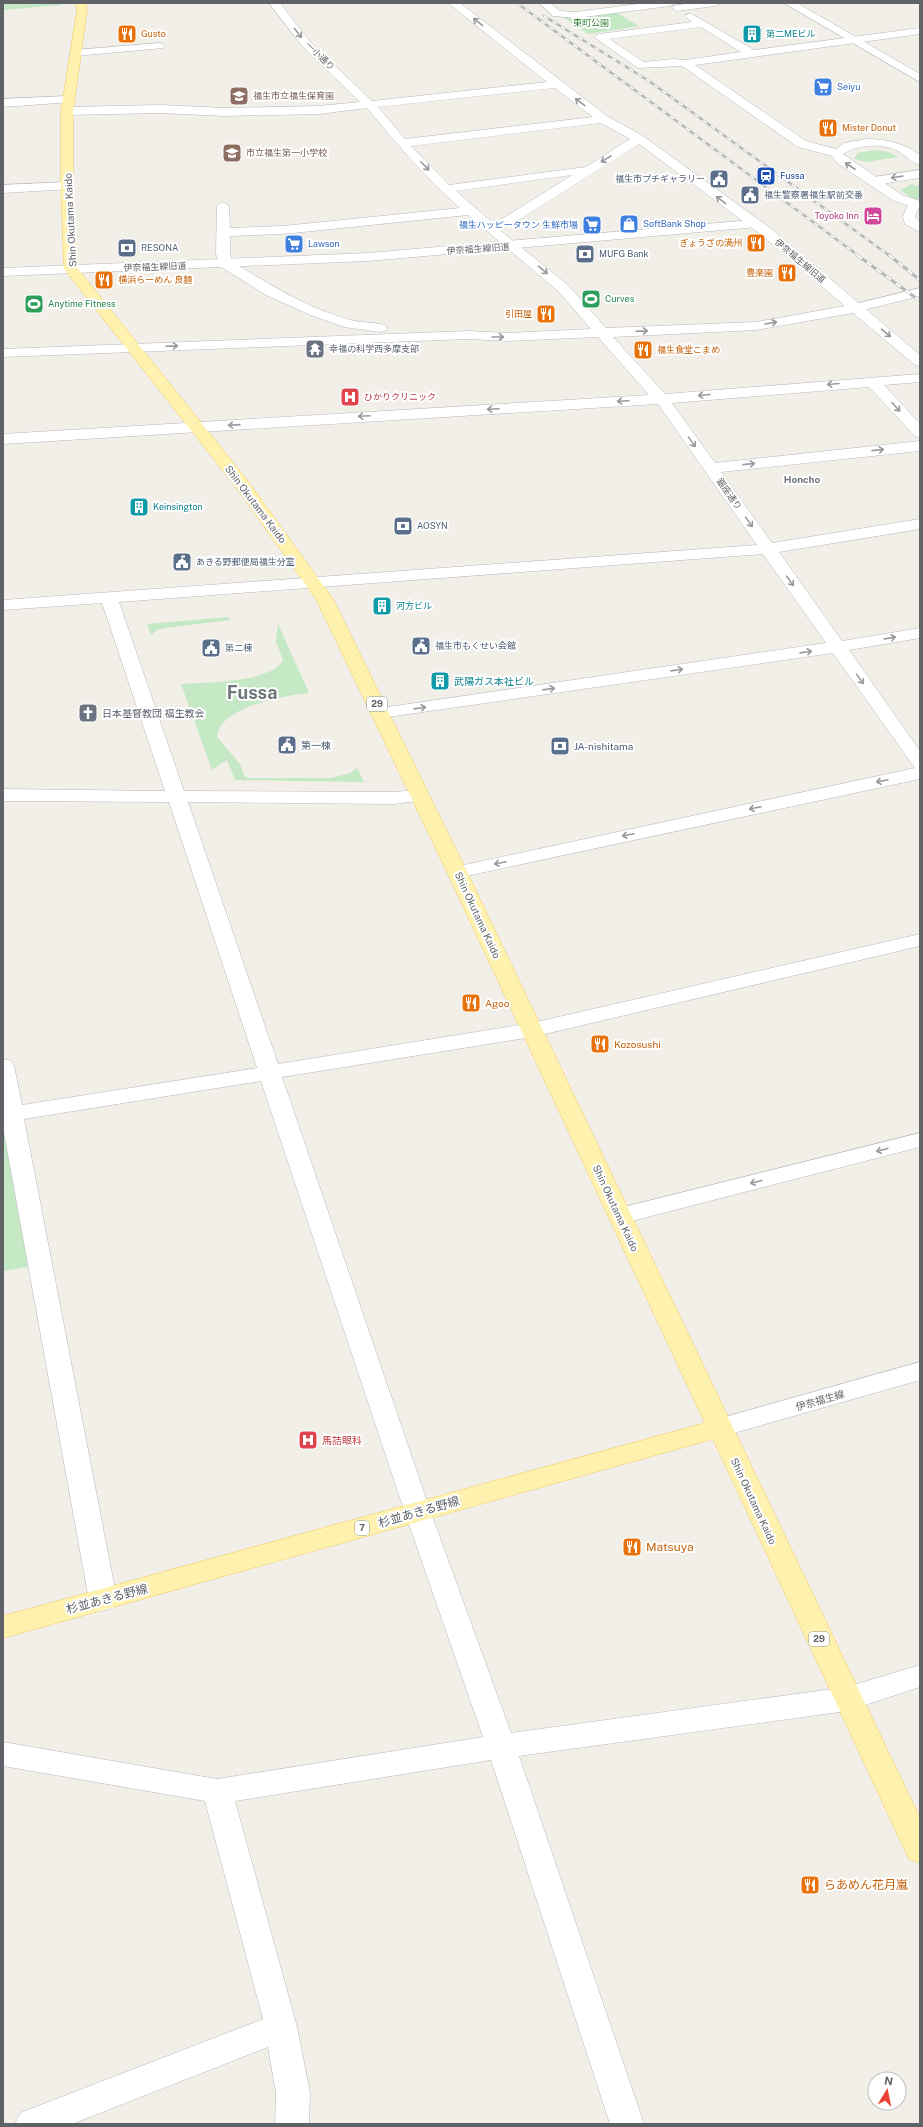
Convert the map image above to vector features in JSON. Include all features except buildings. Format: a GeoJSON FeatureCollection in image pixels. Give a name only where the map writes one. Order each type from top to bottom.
{"type":"FeatureCollection","features":[{"type":"Feature","properties":{"kind":"main road","name":"Shin Okutama Kaido"},"geometry":{"type":"LineString","coordinates":[[81,3],[82,10],[67,105],[66,186],[71,270],[241,483],[324,599],[382,713],[847,1699],[920,1850]]}},
{"type":"Feature","properties":{"kind":"main road","name":"杉並あきる野線"},"geometry":{"type":"LineString","coordinates":[[3,1627],[720,1428]]}},
{"type":"Feature","properties":{"kind":"street","name":"一小通り"},"geometry":{"type":"LineString","coordinates":[[274,3],[307,45],[371,106],[402,143],[446,189]]}},
{"type":"Feature","properties":{"kind":"street"},"geometry":{"type":"LineString","coordinates":[[454,3],[603,120],[639,138],[752,224]]}},
{"type":"Feature","properties":{"kind":"street"},"geometry":{"type":"LineString","coordinates":[[544,3],[557,14],[576,15],[672,5],[715,3]]}},
{"type":"Feature","properties":{"kind":"street"},"geometry":{"type":"LineString","coordinates":[[789,3],[920,79]]}},
{"type":"Feature","properties":{"kind":"street"},"geometry":{"type":"LineString","coordinates":[[672,5],[752,54]]}},
{"type":"Feature","properties":{"kind":"street"},"geometry":{"type":"LineString","coordinates":[[703,24],[599,37],[642,66],[674,62],[685,63],[920,31]]}},
{"type":"Feature","properties":{"kind":"street"},"geometry":{"type":"LineString","coordinates":[[75,54],[159,46]]}},
{"type":"Feature","properties":{"kind":"street"},"geometry":{"type":"LineString","coordinates":[[685,63],[802,144],[836,153],[841,160],[898,198],[917,205],[909,217],[910,221],[920,228]]}},
{"type":"Feature","properties":{"kind":"street"},"geometry":{"type":"LineString","coordinates":[[3,103],[161,110],[272,112],[371,106],[557,84]]}},
{"type":"Feature","properties":{"kind":"street"},"geometry":{"type":"LineString","coordinates":[[402,143],[603,120]]}},
{"type":"Feature","properties":{"kind":"street"},"geometry":{"type":"LineString","coordinates":[[492,230],[639,138]]}},
{"type":"Feature","properties":{"kind":"street"},"geometry":{"type":"LineString","coordinates":[[836,153],[841,148],[851,146],[873,143],[887,144],[899,147],[920,160]]}},
{"type":"Feature","properties":{"kind":"street"},"geometry":{"type":"LineString","coordinates":[[446,189],[589,169]]}},
{"type":"Feature","properties":{"kind":"street"},"geometry":{"type":"LineString","coordinates":[[874,181],[920,174]]}},
{"type":"Feature","properties":{"kind":"street"},"geometry":{"type":"LineString","coordinates":[[3,189],[66,186]]}},
{"type":"Feature","properties":{"kind":"street","name":"銀座通り"},"geometry":{"type":"LineString","coordinates":[[446,189],[492,230],[564,289],[652,390],[662,399],[920,764]]}},
{"type":"Feature","properties":{"kind":"street"},"geometry":{"type":"LineString","coordinates":[[223,206],[223,254],[226,264],[264,286],[271,292],[313,311],[376,333]]}},
{"type":"Feature","properties":{"kind":"street"},"geometry":{"type":"LineString","coordinates":[[223,232],[283,230],[472,211]]}},
{"type":"Feature","properties":{"kind":"street","name":"伊奈福生線旧道"},"geometry":{"type":"LineString","coordinates":[[3,272],[368,258],[752,224],[764,230],[920,362]]}},
{"type":"Feature","properties":{"kind":"street"},"geometry":{"type":"LineString","coordinates":[[3,353],[133,348],[376,333],[508,337],[756,326],[856,308],[920,292]]}},
{"type":"Feature","properties":{"kind":"street"},"geometry":{"type":"LineString","coordinates":[[3,439],[662,399],[872,380],[920,378]]}},
{"type":"Feature","properties":{"kind":"street"},"geometry":{"type":"LineString","coordinates":[[872,380],[920,433]]}},
{"type":"Feature","properties":{"kind":"street"},"geometry":{"type":"LineString","coordinates":[[710,468],[920,446]]}},
{"type":"Feature","properties":{"kind":"street"},"geometry":{"type":"LineString","coordinates":[[3,605],[768,550],[920,524]]}},
{"type":"Feature","properties":{"kind":"street"},"geometry":{"type":"LineString","coordinates":[[109,597],[178,796],[418,1513],[501,1746],[627,2124]]}},
{"type":"Feature","properties":{"kind":"street"},"geometry":{"type":"LineString","coordinates":[[382,713],[838,647],[920,633]]}},
{"type":"Feature","properties":{"kind":"street"},"geometry":{"type":"LineString","coordinates":[[457,872],[920,773]]}},
{"type":"Feature","properties":{"kind":"street"},"geometry":{"type":"LineString","coordinates":[[3,795],[393,798],[420,796]]}},
{"type":"Feature","properties":{"kind":"street"},"geometry":{"type":"LineString","coordinates":[[12,1114],[532,1030],[920,940]]}},
{"type":"Feature","properties":{"kind":"street"},"geometry":{"type":"LineString","coordinates":[[3,1066],[103,1600]]}},
{"type":"Feature","properties":{"kind":"street"},"geometry":{"type":"LineString","coordinates":[[620,1216],[920,1140]]}},
{"type":"Feature","properties":{"kind":"street","name":"伊奈福生線"},"geometry":{"type":"LineString","coordinates":[[720,1428],[920,1371]]}},
{"type":"Feature","properties":{"kind":"street"},"geometry":{"type":"LineString","coordinates":[[3,1754],[217,1791],[501,1746],[847,1699],[920,1676]]}},
{"type":"Feature","properties":{"kind":"street"},"geometry":{"type":"LineString","coordinates":[[217,1791],[281,2027],[293,2093],[292,2124]]}},
{"type":"Feature","properties":{"kind":"street"},"geometry":{"type":"LineString","coordinates":[[32,2124],[281,2027]]}},
{"type":"Feature","properties":{"kind":"green space"},"geometry":{"type":"Polygon","coordinates":[[[3,3],[61,3],[61,5],[3,10],[3,3]]]}},
{"type":"Feature","properties":{"kind":"green space","name":"東町公園"},"geometry":{"type":"Polygon","coordinates":[[[612,10],[639,26],[588,34],[563,17],[612,10]]]}},
{"type":"Feature","properties":{"kind":"green space"},"geometry":{"type":"Polygon","coordinates":[[[874,150],[889,152],[898,157],[866,162],[854,159],[858,153],[874,150]]]}},
{"type":"Feature","properties":{"kind":"green space"},"geometry":{"type":"Polygon","coordinates":[[[911,184],[920,187],[920,200],[911,198],[901,190],[911,184]]]}},
{"type":"Feature","properties":{"kind":"green space"},"geometry":{"type":"Polygon","coordinates":[[[228,617],[230,620],[165,628],[157,630],[151,635],[147,624],[228,617]]]}},
{"type":"Feature","properties":{"kind":"green space"},"geometry":{"type":"Polygon","coordinates":[[[278,624],[309,693],[270,700],[241,710],[229,717],[221,726],[217,737],[240,764],[244,775],[248,778],[332,778],[350,773],[357,768],[364,782],[235,780],[227,760],[212,770],[181,684],[236,680],[252,677],[276,668],[283,660],[276,642],[278,624]]]}},
{"type":"Feature","properties":{"kind":"green space"},"geometry":{"type":"Polygon","coordinates":[[[3,1127],[28,1267],[3,1271],[3,1127]]]}},
{"type":"Feature","properties":{"kind":"railway"},"geometry":{"type":"LineString","coordinates":[[517,3],[859,256]]}},
{"type":"Feature","properties":{"kind":"railway"},"geometry":{"type":"LineString","coordinates":[[544,16],[649,81],[890,256]]}},
{"type":"Feature","properties":{"kind":"railway"},"geometry":{"type":"LineString","coordinates":[[857,255],[920,301]]}},
{"type":"Feature","properties":{"kind":"railway"},"geometry":{"type":"LineString","coordinates":[[889,255],[920,280]]}},
{"type":"Feature","properties":{"kind":"place","name":"Gusto"},"geometry":{"type":"Point","coordinates":[127,34]}},
{"type":"Feature","properties":{"kind":"place","name":"第二MEビル"},"geometry":{"type":"Point","coordinates":[752,34]}},
{"type":"Feature","properties":{"kind":"place","name":"Seiyu"},"geometry":{"type":"Point","coordinates":[823,87]}},
{"type":"Feature","properties":{"kind":"place","name":"福生市立福生保育園"},"geometry":{"type":"Point","coordinates":[239,96]}},
{"type":"Feature","properties":{"kind":"place","name":"Mister Donut"},"geometry":{"type":"Point","coordinates":[828,128]}},
{"type":"Feature","properties":{"kind":"place","name":"市立福生第一小学校"},"geometry":{"type":"Point","coordinates":[232,153]}},
{"type":"Feature","properties":{"kind":"place","name":"Fussa"},"geometry":{"type":"Point","coordinates":[766,176]}},
{"type":"Feature","properties":{"kind":"place","name":"福生市プチギャラリー"},"geometry":{"type":"Point","coordinates":[719,179]}},
{"type":"Feature","properties":{"kind":"place","name":"福生警察署福生駅前交番"},"geometry":{"type":"Point","coordinates":[750,195]}},
{"type":"Feature","properties":{"kind":"place","name":"Toyoko Inn"},"geometry":{"type":"Point","coordinates":[873,216]}},
{"type":"Feature","properties":{"kind":"place","name":"SoftBank Shop"},"geometry":{"type":"Point","coordinates":[629,224]}},
{"type":"Feature","properties":{"kind":"place","name":"福生ハッピータウン 生鮮市場"},"geometry":{"type":"Point","coordinates":[592,225]}},
{"type":"Feature","properties":{"kind":"place","name":"ぎょうざの満州"},"geometry":{"type":"Point","coordinates":[756,243]}},
{"type":"Feature","properties":{"kind":"place","name":"Lawson"},"geometry":{"type":"Point","coordinates":[294,244]}},
{"type":"Feature","properties":{"kind":"place","name":"RESONA"},"geometry":{"type":"Point","coordinates":[127,248]}},
{"type":"Feature","properties":{"kind":"place","name":"MUFG Bank"},"geometry":{"type":"Point","coordinates":[585,254]}},
{"type":"Feature","properties":{"kind":"place","name":"豊楽園"},"geometry":{"type":"Point","coordinates":[787,273]}},
{"type":"Feature","properties":{"kind":"place","name":"横浜らーめん 良麺"},"geometry":{"type":"Point","coordinates":[104,280]}},
{"type":"Feature","properties":{"kind":"place","name":"Curves"},"geometry":{"type":"Point","coordinates":[591,299]}},
{"type":"Feature","properties":{"kind":"place","name":"Anytime Fitness"},"geometry":{"type":"Point","coordinates":[34,304]}},
{"type":"Feature","properties":{"kind":"place","name":"引田屋"},"geometry":{"type":"Point","coordinates":[546,314]}},
{"type":"Feature","properties":{"kind":"place","name":"幸福の科学西多摩支部"},"geometry":{"type":"Point","coordinates":[315,349]}},
{"type":"Feature","properties":{"kind":"place","name":"福生食堂こまめ"},"geometry":{"type":"Point","coordinates":[643,350]}},
{"type":"Feature","properties":{"kind":"place","name":"ひかりクリニック"},"geometry":{"type":"Point","coordinates":[350,397]}},
{"type":"Feature","properties":{"kind":"place","name":"Keinsington"},"geometry":{"type":"Point","coordinates":[139,507]}},
{"type":"Feature","properties":{"kind":"place","name":"AOSYN"},"geometry":{"type":"Point","coordinates":[403,526]}},
{"type":"Feature","properties":{"kind":"place","name":"あきる野郵便局福生分室"},"geometry":{"type":"Point","coordinates":[182,562]}},
{"type":"Feature","properties":{"kind":"place","name":"河方ビル"},"geometry":{"type":"Point","coordinates":[382,606]}},
{"type":"Feature","properties":{"kind":"place","name":"福生市もくせい会館"},"geometry":{"type":"Point","coordinates":[421,646]}},
{"type":"Feature","properties":{"kind":"place","name":"第二棟"},"geometry":{"type":"Point","coordinates":[211,648]}},
{"type":"Feature","properties":{"kind":"place","name":"武陽ガス本社ビル"},"geometry":{"type":"Point","coordinates":[440,681]}},
{"type":"Feature","properties":{"kind":"place","name":"日本基督教団 福生教会"},"geometry":{"type":"Point","coordinates":[88,713]}},
{"type":"Feature","properties":{"kind":"place","name":"第一棟"},"geometry":{"type":"Point","coordinates":[287,745]}},
{"type":"Feature","properties":{"kind":"place","name":"JA-nishitama"},"geometry":{"type":"Point","coordinates":[560,746]}},
{"type":"Feature","properties":{"kind":"place","name":"Agoo"},"geometry":{"type":"Point","coordinates":[471,1003]}},
{"type":"Feature","properties":{"kind":"place","name":"Kozosushi"},"geometry":{"type":"Point","coordinates":[600,1044]}},
{"type":"Feature","properties":{"kind":"place","name":"馬詰眼科"},"geometry":{"type":"Point","coordinates":[308,1440]}},
{"type":"Feature","properties":{"kind":"place","name":"Matsuya"},"geometry":{"type":"Point","coordinates":[632,1547]}},
{"type":"Feature","properties":{"kind":"place","name":"らあめん花月嵐"},"geometry":{"type":"Point","coordinates":[810,1885]}},
{"type":"Feature","properties":{"kind":"district","name":"Honcho"},"geometry":{"type":"Point","coordinates":[802,479]}},
{"type":"Feature","properties":{"kind":"district","name":"Fussa"},"geometry":{"type":"Point","coordinates":[252,693]}}]}
